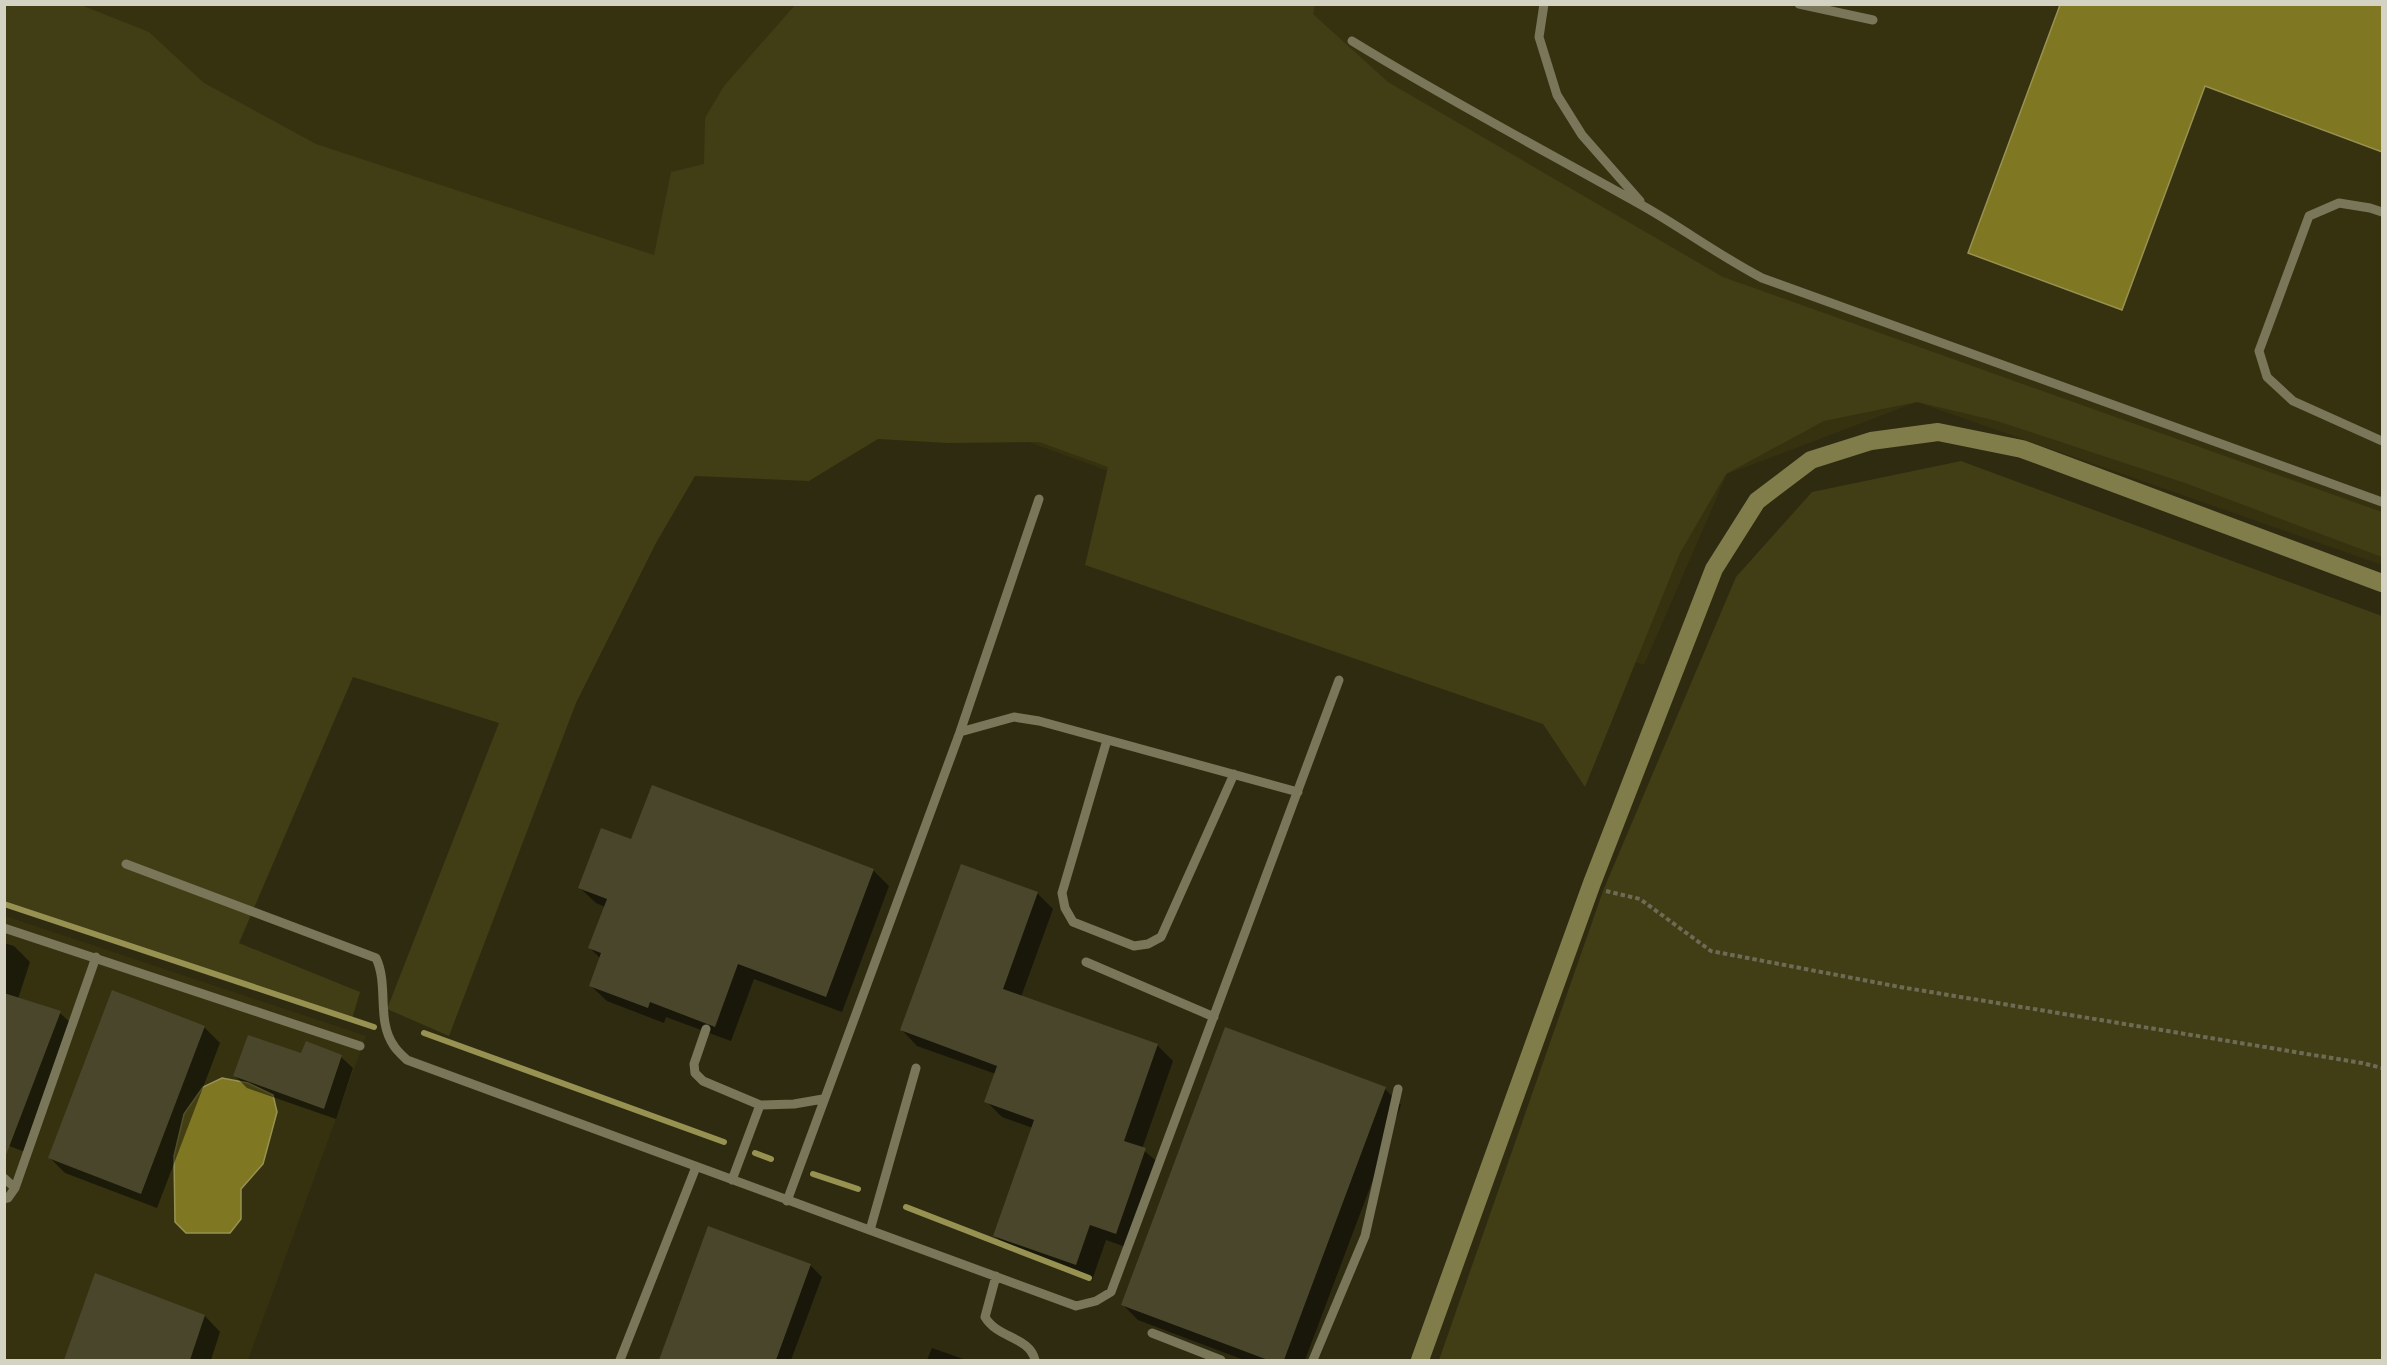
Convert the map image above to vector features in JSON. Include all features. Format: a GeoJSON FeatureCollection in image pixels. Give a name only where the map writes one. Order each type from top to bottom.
{"type":"FeatureCollection","features":[{"type":"Feature","properties":{"kind":"street"},"geometry":{"type":"LineString","coordinates":[[1420,1360],[1593,883],[1714,569],[1757,501],[1811,460],[1871,441],[1938,432],[2022,449],[2382,582]]}},
{"type":"Feature","properties":{"kind":"lane"},"geometry":{"type":"LineString","coordinates":[[1544,4],[1539,37],[1557,95],[1582,135],[1648,209]]}},
{"type":"Feature","properties":{"kind":"lane"},"geometry":{"type":"LineString","coordinates":[[1799,4],[1873,20]]}},
{"type":"Feature","properties":{"kind":"lane"},"geometry":{"type":"LineString","coordinates":[[1352,41],[1405,74],[1648,209],[1725,259],[1762,278],[2382,502]]}},
{"type":"Feature","properties":{"kind":"lane"},"geometry":{"type":"LineString","coordinates":[[2382,212],[2339,203],[2309,216],[2259,351],[2267,377],[2293,401],[2382,441]]}},
{"type":"Feature","properties":{"kind":"lane"},"geometry":{"type":"LineString","coordinates":[[788,1201],[823,1099],[960,732],[1039,499]]}},
{"type":"Feature","properties":{"kind":"lane"},"geometry":{"type":"LineString","coordinates":[[126,864],[376,958],[380,967],[384,1017],[392,1045],[407,1060],[1076,1306],[1096,1301],[1111,1292],[1339,680]]}},
{"type":"Feature","properties":{"kind":"lane"},"geometry":{"type":"LineString","coordinates":[[960,732],[1014,717],[1040,721],[1298,792]]}},
{"type":"Feature","properties":{"kind":"lane"},"geometry":{"type":"LineString","coordinates":[[1107,740],[1062,892],[1065,908],[1073,922],[1134,946],[1148,944],[1161,937],[1234,774]]}},
{"type":"Feature","properties":{"kind":"lane"},"geometry":{"type":"LineString","coordinates":[[4,928],[360,1046]]}},
{"type":"Feature","properties":{"kind":"lane"},"geometry":{"type":"LineString","coordinates":[[4,1200],[15,1188],[96,957]]}},
{"type":"Feature","properties":{"kind":"lane"},"geometry":{"type":"LineString","coordinates":[[1086,962],[1214,1017]]}},
{"type":"Feature","properties":{"kind":"lane"},"geometry":{"type":"LineString","coordinates":[[706,1029],[694,1065],[695,1073],[703,1081],[760,1105],[794,1104],[823,1099]]}},
{"type":"Feature","properties":{"kind":"lane"},"geometry":{"type":"LineString","coordinates":[[870,1230],[916,1068]]}},
{"type":"Feature","properties":{"kind":"lane"},"geometry":{"type":"LineString","coordinates":[[1314,1360],[1365,1236],[1398,1089]]}},
{"type":"Feature","properties":{"kind":"lane"},"geometry":{"type":"LineString","coordinates":[[732,1180],[760,1105]]}},
{"type":"Feature","properties":{"kind":"lane"},"geometry":{"type":"LineString","coordinates":[[620,1360],[696,1167]]}},
{"type":"Feature","properties":{"kind":"lane"},"geometry":{"type":"LineString","coordinates":[[4,1178],[15,1188]]}},
{"type":"Feature","properties":{"kind":"lane"},"geometry":{"type":"LineString","coordinates":[[996,1276],[985,1317],[991,1328],[1026,1344],[1035,1360]]}},
{"type":"Feature","properties":{"kind":"lane"},"geometry":{"type":"LineString","coordinates":[[1152,1333],[1221,1360]]}},
{"type":"Feature","properties":{"kind":"path"},"geometry":{"type":"LineString","coordinates":[[1593,883],[1603,891],[1640,899],[1711,951],[1900,987],[2382,1068]]}},
{"type":"Feature","properties":{"kind":"shaded area"},"geometry":{"type":"Polygon","coordinates":[[[4,5],[2382,5],[2382,565],[1917,402],[1727,474],[1644,665],[5,71],[4,5]]]}},
{"type":"Feature","properties":{"kind":"shaded area"},"geometry":{"type":"Polygon","coordinates":[[[5,5],[81,5],[149,32],[204,83],[316,144],[654,255],[671,172],[704,164],[705,118],[724,86],[795,5],[1315,5],[1313,14],[1388,82],[1723,277],[2382,512],[2382,557],[2185,483],[1997,421],[1917,402],[1824,421],[1726,474],[1680,553],[1585,787],[1543,724],[1085,565],[1108,467],[1039,442],[947,443],[878,439],[809,481],[695,476],[656,543],[576,703],[449,1036],[387,1009],[499,723],[353,677],[239,943],[360,992],[352,1019],[5,904],[5,5]]]}},
{"type":"Feature","properties":{"kind":"shaded area"},"geometry":{"type":"Polygon","coordinates":[[[2060,5],[2382,5],[2382,152],[2205,86],[2122,310],[1968,253],[2060,5]]]}},
{"type":"Feature","properties":{"kind":"shaded area"},"geometry":{"type":"Polygon","coordinates":[[[1961,461],[2382,616],[2382,1360],[1439,1360],[1603,891],[1736,577],[1812,492],[1961,461]]]}},
{"type":"Feature","properties":{"kind":"shaded area"},"geometry":{"type":"Polygon","coordinates":[[[5,916],[366,1036],[248,1360],[5,1360],[5,916]]]}},
{"type":"Feature","properties":{"kind":"shaded area"},"geometry":{"type":"Polygon","coordinates":[[[222,1078],[248,1083],[273,1095],[277,1112],[263,1164],[241,1189],[241,1219],[230,1233],[186,1233],[175,1222],[174,1156],[184,1114],[203,1087],[222,1078]]]}},
{"type":"Feature","properties":{"kind":"building"},"geometry":{"type":"Polygon","coordinates":[[[652,785],[874,869],[826,997],[738,964],[715,1027],[650,1002],[648,1008],[589,986],[601,953],[588,948],[607,899],[578,888],[601,828],[631,839],[652,785]]]}},
{"type":"Feature","properties":{"kind":"building"},"geometry":{"type":"Polygon","coordinates":[[[961,864],[1038,892],[1003,989],[1158,1044],[1124,1141],[1146,1148],[1116,1234],[1090,1225],[1076,1265],[993,1236],[1034,1120],[984,1102],[997,1066],[900,1030],[961,864]]]}},
{"type":"Feature","properties":{"kind":"building"},"geometry":{"type":"Polygon","coordinates":[[[112,990],[205,1026],[141,1194],[48,1158],[112,990]]]}},
{"type":"Feature","properties":{"kind":"building"},"geometry":{"type":"Polygon","coordinates":[[[4,993],[61,1011],[6,1155],[4,1155],[4,993]]]}},
{"type":"Feature","properties":{"kind":"building"},"geometry":{"type":"Polygon","coordinates":[[[1225,1027],[1386,1087],[1284,1360],[1268,1360],[1121,1305],[1225,1027]]]}},
{"type":"Feature","properties":{"kind":"building"},"geometry":{"type":"Polygon","coordinates":[[[248,1035],[301,1053],[306,1041],[342,1055],[324,1109],[233,1076],[248,1035]]]}},
{"type":"Feature","properties":{"kind":"building"},"geometry":{"type":"Polygon","coordinates":[[[708,1226],[811,1264],[776,1360],[659,1360],[708,1226]]]}},
{"type":"Feature","properties":{"kind":"building"},"geometry":{"type":"Polygon","coordinates":[[[95,1273],[205,1315],[190,1360],[64,1360],[95,1273]]]}},
{"type":"Feature","properties":{"kind":"waterway"},"geometry":{"type":"LineString","coordinates":[[4,904],[374,1027]]}},
{"type":"Feature","properties":{"kind":"waterway"},"geometry":{"type":"LineString","coordinates":[[424,1033],[724,1142]]}},
{"type":"Feature","properties":{"kind":"waterway"},"geometry":{"type":"LineString","coordinates":[[755,1153],[771,1159]]}},
{"type":"Feature","properties":{"kind":"waterway"},"geometry":{"type":"LineString","coordinates":[[813,1174],[858,1189]]}},
{"type":"Feature","properties":{"kind":"waterway"},"geometry":{"type":"LineString","coordinates":[[906,1207],[1089,1278]]}}]}
